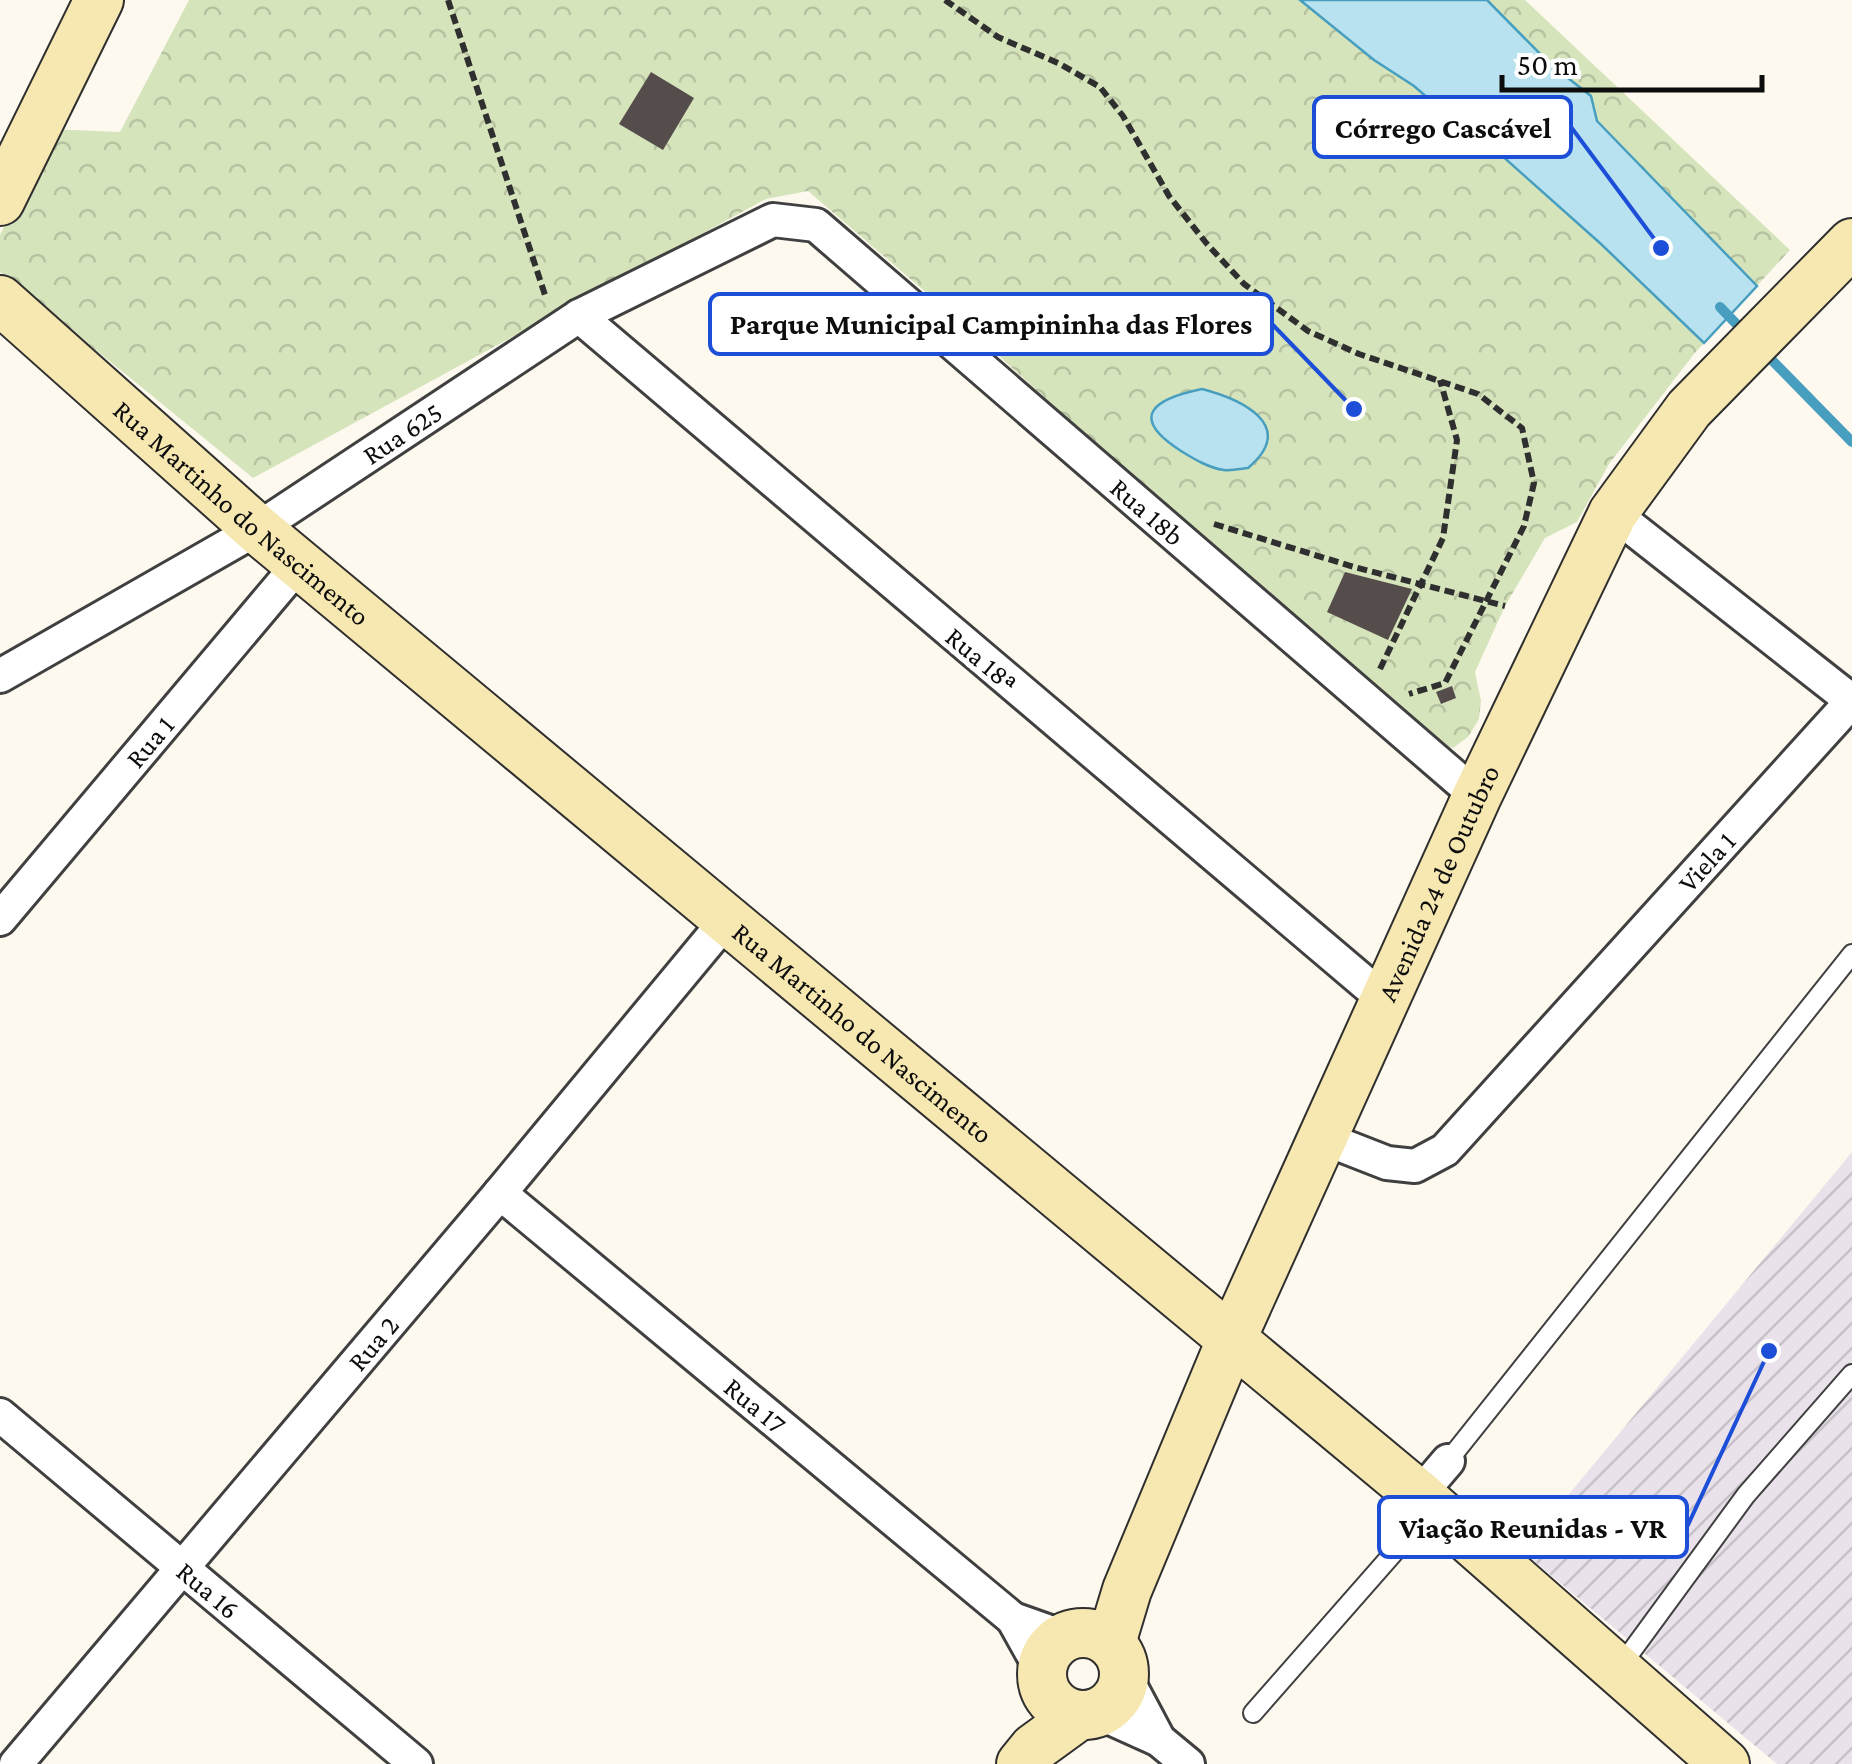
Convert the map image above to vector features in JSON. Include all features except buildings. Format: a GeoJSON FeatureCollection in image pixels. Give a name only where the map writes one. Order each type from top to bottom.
{"type":"FeatureCollection","features":[{"type":"Feature","properties":{"kind":"street"},"geometry":{"type":"LineString","coordinates":[[0,201],[99,0]]}},
{"type":"Feature","properties":{"kind":"street","name":"Rua 625"},"geometry":{"type":"LineString","coordinates":[[0,676],[258,529],[566,316],[773,220],[816,225]]}},
{"type":"Feature","properties":{"kind":"street","name":"Rua 18b"},"geometry":{"type":"LineString","coordinates":[[816,225],[1477,796]]}},
{"type":"Feature","properties":{"kind":"street","name":"Avenida 24 de Outubro"},"geometry":{"type":"LineString","coordinates":[[1027,1756],[1082,1673],[1128,1590],[1232,1338],[1322,1138],[1477,796],[1613,513],[1689,409],[1842,253]]}},
{"type":"Feature","properties":{"kind":"street","name":"Rua Martinho do Nascimento"},"geometry":{"type":"LineString","coordinates":[[0,300],[299,564],[1232,1338],[1433,1488],[1617,1672],[1725,1764]]}},
{"type":"Feature","properties":{"kind":"street","name":"Rua 18ª"},"geometry":{"type":"LineString","coordinates":[[566,316],[1385,1000]]}},
{"type":"Feature","properties":{"kind":"street","name":"Viela 1"},"geometry":{"type":"LineString","coordinates":[[1322,1138],[1386,1163],[1415,1166],[1445,1150],[1852,701],[1613,513]]}},
{"type":"Feature","properties":{"kind":"street","name":"Rua 1"},"geometry":{"type":"LineString","coordinates":[[0,919],[299,564]]}},
{"type":"Feature","properties":{"kind":"street","name":"Rua 2"},"geometry":{"type":"LineString","coordinates":[[16,1764],[728,918]]}},
{"type":"Feature","properties":{"kind":"street","name":"Rua 17"},"geometry":{"type":"LineString","coordinates":[[500,1193],[1188,1764]]}},
{"type":"Feature","properties":{"kind":"street","name":"Rua 16"},"geometry":{"type":"LineString","coordinates":[[0,1415],[416,1764]]}},
{"type":"Feature","properties":{"kind":"lane"},"geometry":{"type":"LineString","coordinates":[[1254,1713],[1852,954]]}},
{"type":"Feature","properties":{"kind":"lane"},"geometry":{"type":"LineString","coordinates":[[1617,1672],[1746,1495],[1852,1374]]}},
{"type":"Feature","properties":{"kind":"path"},"geometry":{"type":"LineString","coordinates":[[448,0],[566,316]]}},
{"type":"Feature","properties":{"kind":"path"},"geometry":{"type":"LineString","coordinates":[[945,0],[998,37],[1060,64],[1100,87],[1123,116],[1170,196],[1244,284],[1308,330],[1359,354],[1478,394],[1522,428],[1534,483],[1524,526],[1444,683],[1417,694],[1396,694]]}},
{"type":"Feature","properties":{"kind":"path"},"geometry":{"type":"LineString","coordinates":[[1372,685],[1442,538],[1456,440],[1440,380]]}},
{"type":"Feature","properties":{"kind":"path"},"geometry":{"type":"LineString","coordinates":[[1203,520],[1506,606]]}},
{"type":"Feature","properties":{"kind":"shaded area"},"geometry":{"type":"Polygon","coordinates":[[[1852,1152],[1852,1764],[1777,1764],[1522,1551],[1852,1152]]]}},
{"type":"Feature","properties":{"kind":"green space"},"geometry":{"type":"Polygon","coordinates":[[[189,0],[1525,0],[1790,250],[1694,354],[1609,464],[1577,522],[1545,538],[1505,606],[1475,672],[1481,701],[1479,719],[1468,737],[1453,748],[1433,741],[808,191],[766,199],[253,478],[0,272],[0,235],[50,129],[120,132],[189,0]]]}},
{"type":"Feature","properties":{"kind":"water"},"geometry":{"type":"Polygon","coordinates":[[[1300,0],[1487,0],[1550,64],[1591,96],[1597,121],[1757,286],[1704,343],[1490,145],[1300,0]]]}},
{"type":"Feature","properties":{"kind":"water"},"geometry":{"type":"Polygon","coordinates":[[[1202,389],[1247,407],[1266,427],[1268,439],[1262,453],[1248,468],[1227,470],[1207,465],[1181,451],[1155,428],[1151,419],[1160,404],[1202,389]]]}},
{"type":"Feature","properties":{"kind":"waterway"},"geometry":{"type":"LineString","coordinates":[[1720,307],[1746,334]]}},
{"type":"Feature","properties":{"kind":"waterway"},"geometry":{"type":"LineString","coordinates":[[1762,350],[1852,442]]}},
{"type":"Feature","properties":{"kind":"place","name":"Córrego Cascável"},"geometry":{"type":"Point","coordinates":[1661,248]}},
{"type":"Feature","properties":{"kind":"place","name":"Parque Municipal Campininha das Flores"},"geometry":{"type":"Point","coordinates":[1354,409]}},
{"type":"Feature","properties":{"kind":"place","name":"Viação Reunidas - VR"},"geometry":{"type":"Point","coordinates":[1769,1351]}}]}
